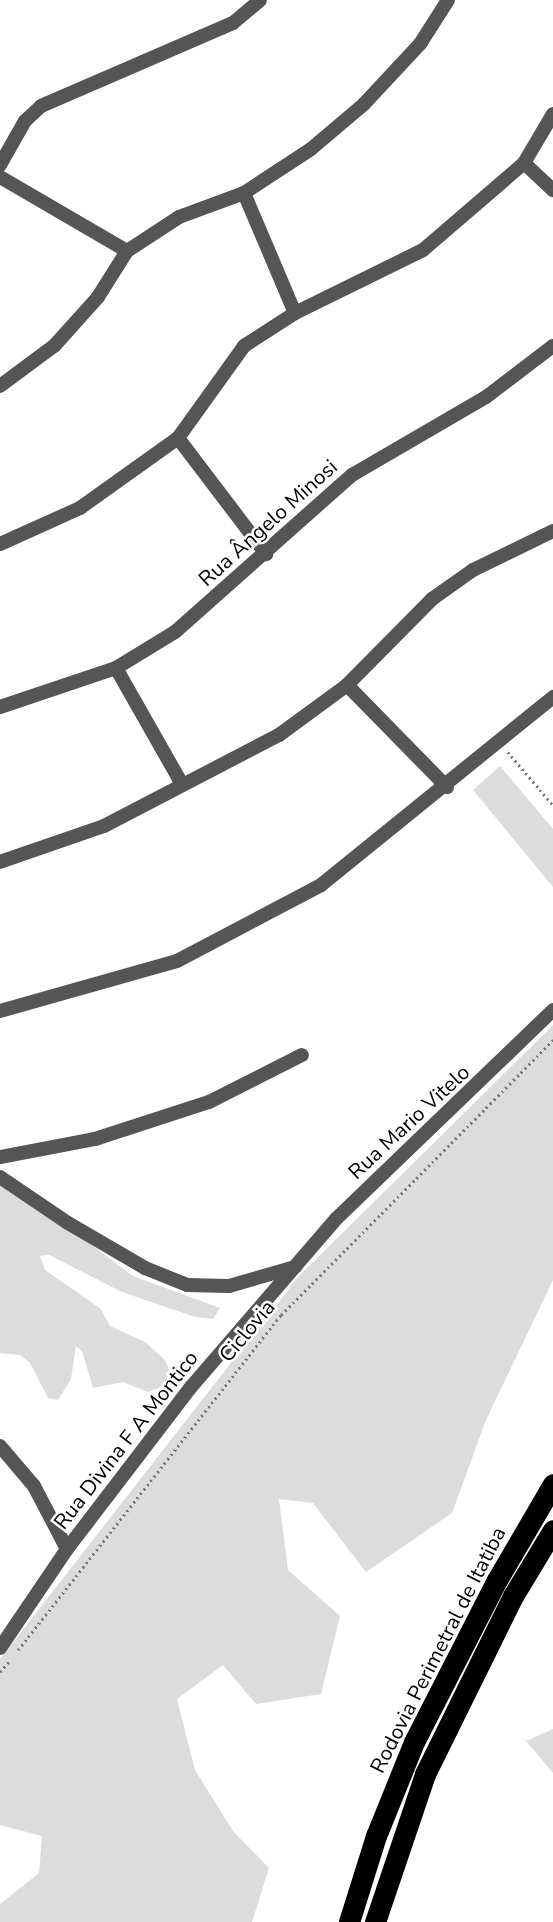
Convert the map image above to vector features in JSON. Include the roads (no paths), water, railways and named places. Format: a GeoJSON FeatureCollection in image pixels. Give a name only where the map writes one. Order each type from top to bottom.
{"type":"FeatureCollection","features":[{"type":"Feature","properties":{"kind":"highway","name":"Rodovia Perimetral de Itatiba"},"geometry":{"type":"LineString","coordinates":[[348,1922],[376,1836],[414,1742],[497,1580],[553,1484]]}},
{"type":"Feature","properties":{"kind":"highway","name":"Rodovia Perimetral de Itatiba"},"geometry":{"type":"LineString","coordinates":[[375,1922],[425,1774],[507,1608],[553,1530]]}},
{"type":"Feature","properties":{"kind":"street"},"geometry":{"type":"LineString","coordinates":[[0,165],[26,121],[57,96],[233,23],[260,0]]}},
{"type":"Feature","properties":{"kind":"street"},"geometry":{"type":"LineString","coordinates":[[0,386],[55,345],[98,297],[127,251],[179,216],[244,193],[311,149],[364,104],[420,44],[448,0]]}},
{"type":"Feature","properties":{"kind":"street"},"geometry":{"type":"LineString","coordinates":[[0,544],[80,508],[178,438],[244,346],[295,313],[423,250],[524,163],[553,114]]}},
{"type":"Feature","properties":{"kind":"street"},"geometry":{"type":"LineString","coordinates":[[524,163],[553,190]]}},
{"type":"Feature","properties":{"kind":"street"},"geometry":{"type":"LineString","coordinates":[[0,177],[127,251]]}},
{"type":"Feature","properties":{"kind":"street"},"geometry":{"type":"LineString","coordinates":[[244,193],[295,313]]}},
{"type":"Feature","properties":{"kind":"street","name":"Rua Ângelo Minosi"},"geometry":{"type":"LineString","coordinates":[[0,707],[116,668],[175,632],[352,475],[486,397],[553,346]]}},
{"type":"Feature","properties":{"kind":"street"},"geometry":{"type":"LineString","coordinates":[[178,438],[266,554]]}},
{"type":"Feature","properties":{"kind":"street"},"geometry":{"type":"LineString","coordinates":[[0,862],[104,826],[279,735],[347,685],[432,599],[473,570],[553,531]]}},
{"type":"Feature","properties":{"kind":"street"},"geometry":{"type":"LineString","coordinates":[[116,668],[182,784]]}},
{"type":"Feature","properties":{"kind":"street"},"geometry":{"type":"LineString","coordinates":[[347,685],[447,788]]}},
{"type":"Feature","properties":{"kind":"street"},"geometry":{"type":"LineString","coordinates":[[0,1011],[177,961],[321,885],[447,788],[553,697]]}},
{"type":"Feature","properties":{"kind":"street","name":"Rua Mario Vitelo"},"geometry":{"type":"LineString","coordinates":[[295,1266],[337,1218],[553,1010]]}},
{"type":"Feature","properties":{"kind":"street"},"geometry":{"type":"LineString","coordinates":[[0,1157],[95,1139],[209,1102],[302,1055]]}},
{"type":"Feature","properties":{"kind":"street"},"geometry":{"type":"LineString","coordinates":[[0,1177],[90,1236],[187,1285],[229,1286],[295,1266]]}},
{"type":"Feature","properties":{"kind":"street","name":"Rua Divina F A Montico"},"geometry":{"type":"LineString","coordinates":[[0,1648],[67,1549],[191,1387],[295,1266]]}},
{"type":"Feature","properties":{"kind":"street"},"geometry":{"type":"LineString","coordinates":[[0,1446],[34,1486],[67,1549]]}}]}
